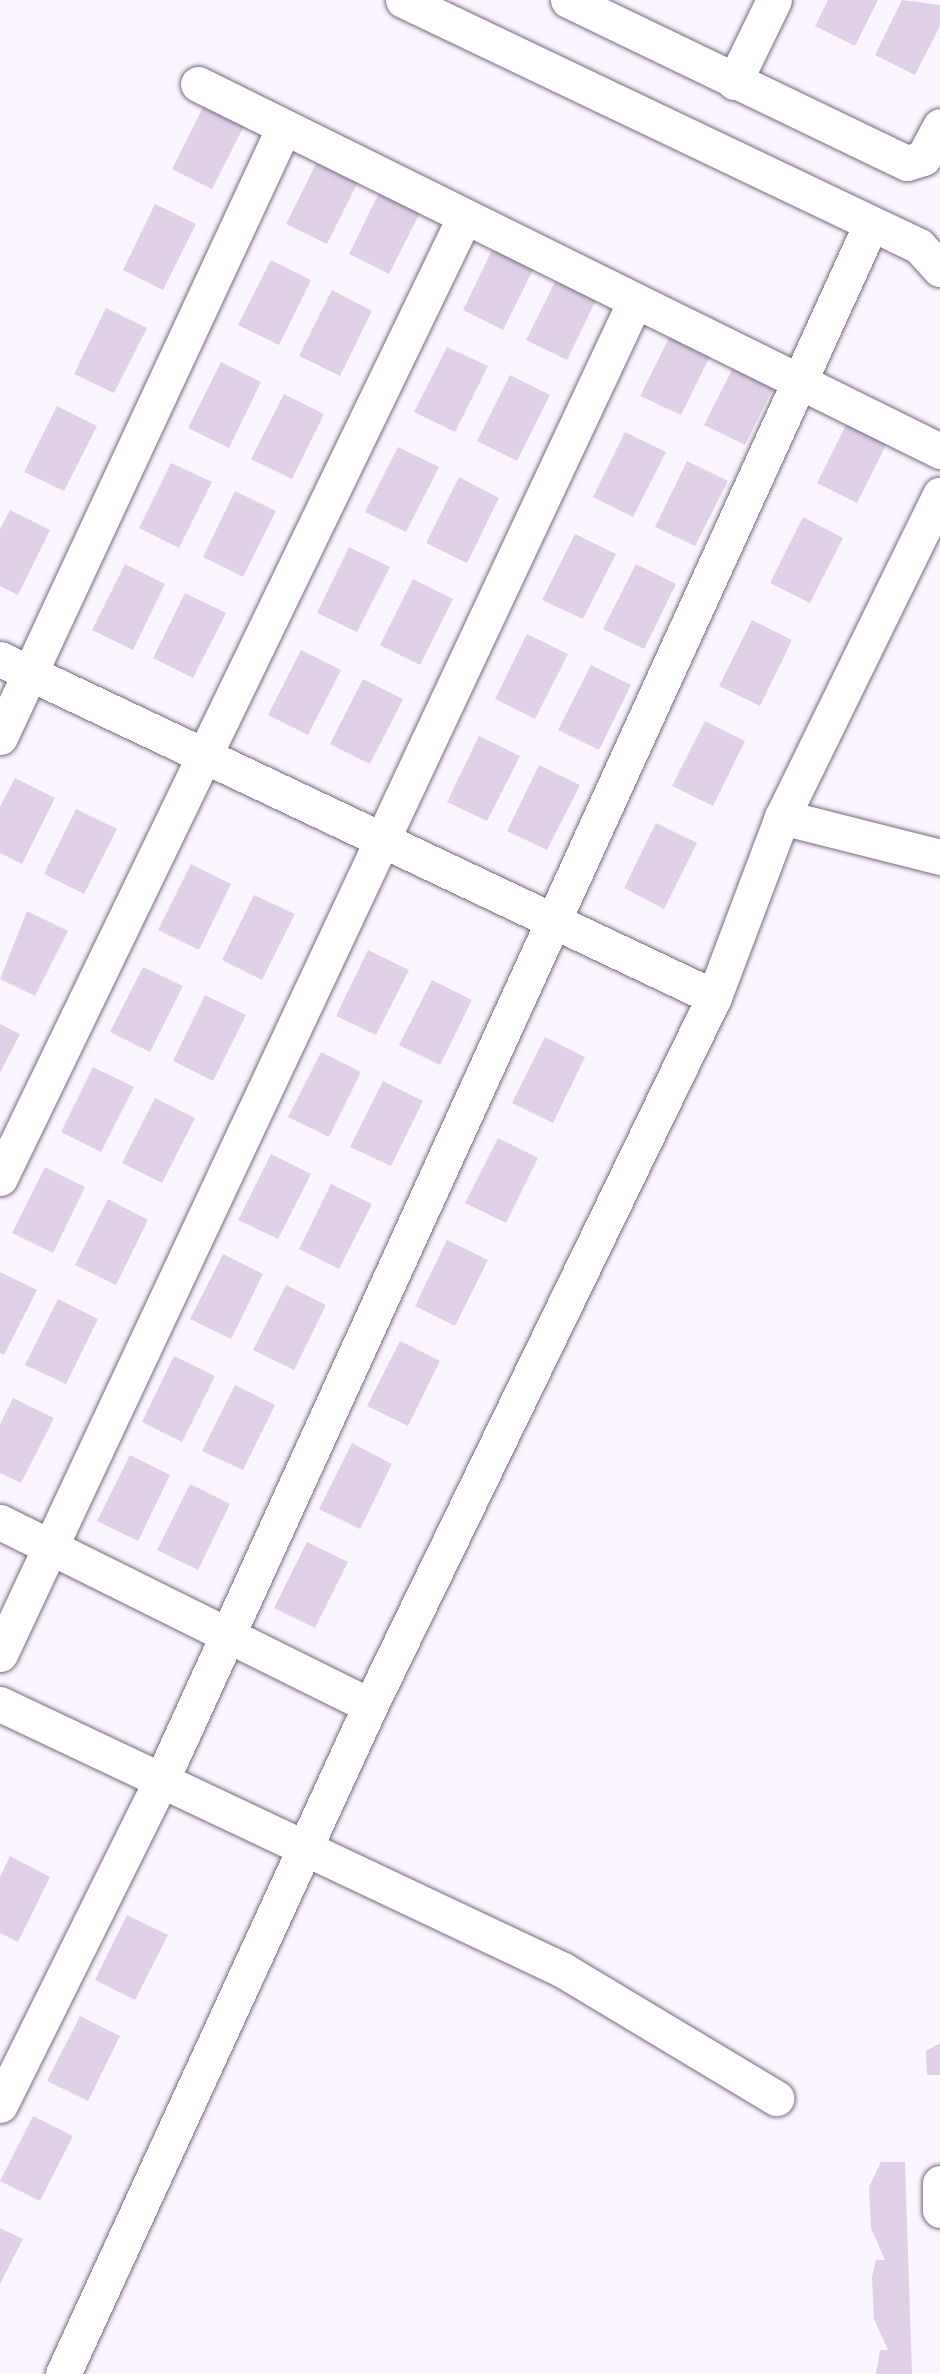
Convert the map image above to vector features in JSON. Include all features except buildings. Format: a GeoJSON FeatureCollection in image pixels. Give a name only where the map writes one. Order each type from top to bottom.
{"type":"FeatureCollection","features":[{"type":"Feature","properties":{"kind":"street"},"geometry":{"type":"LineString","coordinates":[[403,0],[918,246],[940,270]]}},
{"type":"Feature","properties":{"kind":"street"},"geometry":{"type":"LineString","coordinates":[[568,0],[907,163],[923,158],[940,126]]}},
{"type":"Feature","properties":{"kind":"street"},"geometry":{"type":"LineString","coordinates":[[734,82],[774,0]]}},
{"type":"Feature","properties":{"kind":"street"},"geometry":{"type":"LineString","coordinates":[[198,84],[940,451]]}},
{"type":"Feature","properties":{"kind":"street"},"geometry":{"type":"LineString","coordinates":[[0,738],[16,666],[284,127]]}},
{"type":"Feature","properties":{"kind":"street"},"geometry":{"type":"LineString","coordinates":[[0,1178],[466,216]]}},
{"type":"Feature","properties":{"kind":"street"},"geometry":{"type":"LineString","coordinates":[[0,2104],[162,1779],[223,1633],[558,923],[870,224]]}},
{"type":"Feature","properties":{"kind":"street"},"geometry":{"type":"LineString","coordinates":[[0,1654],[635,300]]}},
{"type":"Feature","properties":{"kind":"street"},"geometry":{"type":"LineString","coordinates":[[63,2374],[370,1706],[714,997],[782,816],[940,496]]}},
{"type":"Feature","properties":{"kind":"street"},"geometry":{"type":"LineString","coordinates":[[16,666],[714,997]]}},
{"type":"Feature","properties":{"kind":"street"},"geometry":{"type":"LineString","coordinates":[[782,816],[940,858]]}},
{"type":"Feature","properties":{"kind":"street"},"geometry":{"type":"LineString","coordinates":[[0,1522],[370,1706]]}},
{"type":"Feature","properties":{"kind":"street"},"geometry":{"type":"LineString","coordinates":[[0,1704],[162,1779],[305,1854],[563,1970],[776,2098]]}},
{"type":"Feature","properties":{"kind":"street"},"geometry":{"type":"LineString","coordinates":[[940,2183],[940,2210]]}}]}
